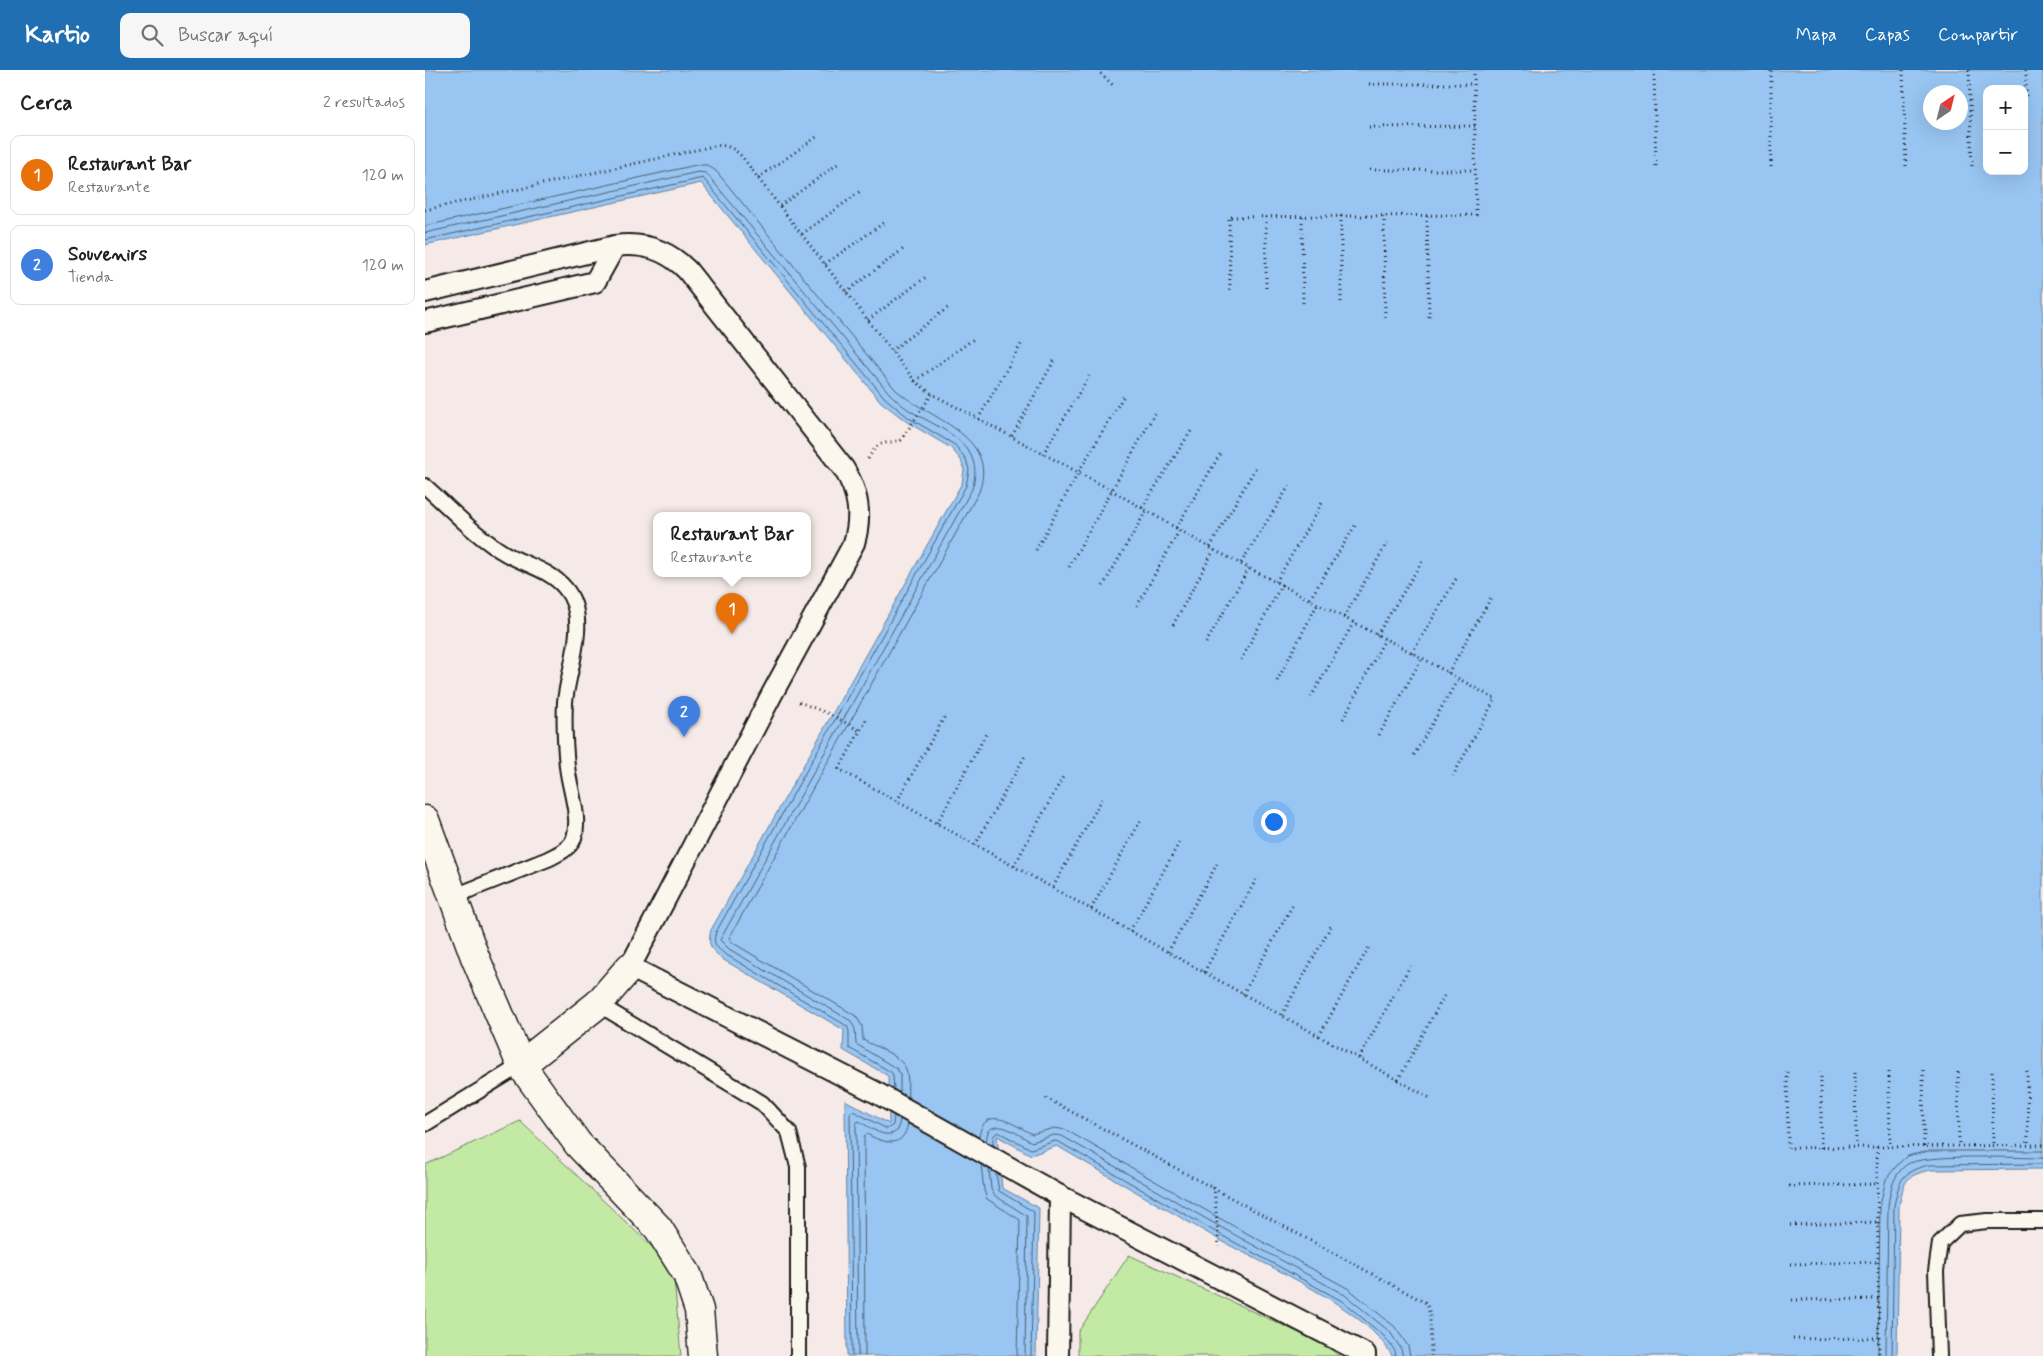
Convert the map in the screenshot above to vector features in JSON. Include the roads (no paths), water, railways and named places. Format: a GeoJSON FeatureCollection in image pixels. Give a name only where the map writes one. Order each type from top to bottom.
{"type":"FeatureCollection","features":[{"type":"Feature","properties":{"kind":"street"},"geometry":{"type":"LineString","coordinates":[[425,292],[627,244],[652,247],[668,254],[687,270],[844,469],[856,492],[859,511],[858,525],[851,549],[772,694],[630,967],[597,1004],[521,1065]]}},
{"type":"Feature","properties":{"kind":"street"},"geometry":{"type":"LineString","coordinates":[[425,322],[595,282],[615,246]]}},
{"type":"Feature","properties":{"kind":"street"},"geometry":{"type":"LineString","coordinates":[[425,820],[475,958],[521,1065],[578,1144],[658,1228],[682,1266],[687,1274],[699,1310],[703,1356]]}},
{"type":"Feature","properties":{"kind":"street"},"geometry":{"type":"LineString","coordinates":[[630,967],[889,1100],[1060,1196],[1365,1354],[1365,1356]]}},
{"type":"Feature","properties":{"kind":"street"},"geometry":{"type":"LineString","coordinates":[[1058,1356],[1060,1196]]}},
{"type":"Feature","properties":{"kind":"lane"},"geometry":{"type":"LineString","coordinates":[[425,486],[484,539],[507,554],[546,572],[565,588],[575,609],[578,635],[565,702],[567,766],[576,822],[573,839],[562,852],[555,856],[452,897]]}},
{"type":"Feature","properties":{"kind":"lane"},"geometry":{"type":"LineString","coordinates":[[597,1004],[762,1103],[789,1132],[798,1167],[798,1356]]}},
{"type":"Feature","properties":{"kind":"lane"},"geometry":{"type":"LineString","coordinates":[[425,1124],[521,1065]]}},
{"type":"Feature","properties":{"kind":"lane"},"geometry":{"type":"LineString","coordinates":[[1939,1356],[1935,1271],[1940,1243],[1960,1224],[2043,1221]]}},
{"type":"Feature","properties":{"kind":"water"},"geometry":{"type":"Polygon","coordinates":[[[425,70],[2043,70],[2043,1169],[1930,1170],[1921,1172],[1907,1181],[1902,1192],[1899,1207],[1897,1356],[1392,1356],[1379,1338],[1361,1321],[1339,1305],[1288,1275],[1218,1239],[1057,1146],[1031,1155],[997,1136],[1002,1188],[1039,1208],[1036,1356],[847,1356],[845,1100],[889,1124],[888,1076],[843,1050],[844,1030],[722,959],[711,946],[709,939],[711,930],[962,483],[964,470],[961,460],[951,448],[907,422],[881,402],[701,183],[425,245],[425,70]]]}},
{"type":"Feature","properties":{"kind":"place","name":"Restaurant Bar"},"geometry":{"type":"Point","coordinates":[732,634]}},
{"type":"Feature","properties":{"kind":"place","name":"Souvenirs"},"geometry":{"type":"Point","coordinates":[684,737]}}]}
